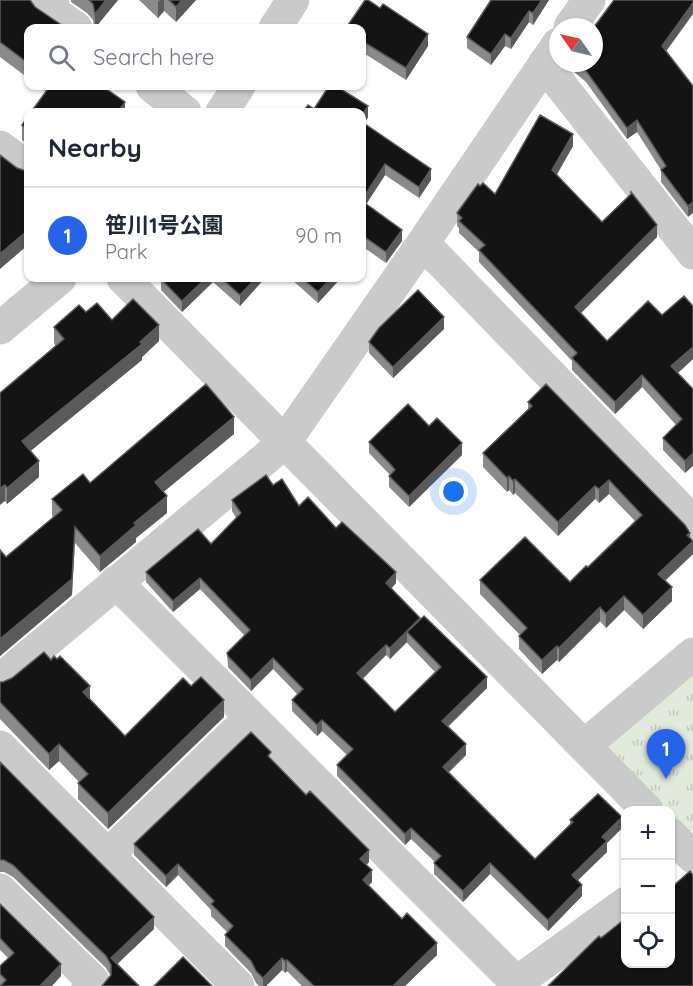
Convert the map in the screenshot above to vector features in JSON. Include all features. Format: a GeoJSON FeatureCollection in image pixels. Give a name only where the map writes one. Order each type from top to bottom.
{"type":"FeatureCollection","features":[{"type":"Feature","properties":{"kind":"street"},"geometry":{"type":"LineString","coordinates":[[52,0],[46,7],[70,24]]}},
{"type":"Feature","properties":{"kind":"street"},"geometry":{"type":"LineString","coordinates":[[278,24],[293,0]]}},
{"type":"Feature","properties":{"kind":"street"},"geometry":{"type":"LineString","coordinates":[[576,18],[589,0]]}},
{"type":"Feature","properties":{"kind":"street"},"geometry":{"type":"LineString","coordinates":[[0,680],[284,443],[549,57]]}},
{"type":"Feature","properties":{"kind":"street"},"geometry":{"type":"LineString","coordinates":[[564,72],[693,253]]}},
{"type":"Feature","properties":{"kind":"street"},"geometry":{"type":"LineString","coordinates":[[157,90],[180,108]]}},
{"type":"Feature","properties":{"kind":"street"},"geometry":{"type":"LineString","coordinates":[[225,108],[236,90]]}},
{"type":"Feature","properties":{"kind":"street"},"geometry":{"type":"LineString","coordinates":[[0,147],[24,165]]}},
{"type":"Feature","properties":{"kind":"street"},"geometry":{"type":"LineString","coordinates":[[423,243],[693,522]]}},
{"type":"Feature","properties":{"kind":"street"},"geometry":{"type":"LineString","coordinates":[[0,328],[55,282]]}},
{"type":"Feature","properties":{"kind":"street"},"geometry":{"type":"LineString","coordinates":[[127,282],[643,806]]}},
{"type":"Feature","properties":{"kind":"street"},"geometry":{"type":"LineString","coordinates":[[116,582],[516,985],[621,907]]}},
{"type":"Feature","properties":{"kind":"street"},"geometry":{"type":"LineString","coordinates":[[584,746],[693,654]]}},
{"type":"Feature","properties":{"kind":"street"},"geometry":{"type":"LineString","coordinates":[[108,855],[251,717]]}},
{"type":"Feature","properties":{"kind":"street"},"geometry":{"type":"LineString","coordinates":[[0,747],[238,986]]}},
{"type":"Feature","properties":{"kind":"street"},"geometry":{"type":"LineString","coordinates":[[0,890],[93,981],[88,986]]}},
{"type":"Feature","properties":{"kind":"green space"},"geometry":{"type":"Polygon","coordinates":[[[693,665],[693,831],[688,831],[675,818],[675,806],[664,806],[608,748],[613,733],[693,665]]]}},
{"type":"Feature","properties":{"kind":"building"},"geometry":{"type":"Polygon","coordinates":[[[0,0],[30,0],[35,7],[60,24],[24,24],[24,60],[0,42],[0,0]]]}},
{"type":"Feature","properties":{"kind":"building"},"geometry":{"type":"Polygon","coordinates":[[[89,0],[106,0],[95,14],[93,4],[89,0]]]}},
{"type":"Feature","properties":{"kind":"building"},"geometry":{"type":"Polygon","coordinates":[[[169,0],[182,0],[176,7],[169,0]]]}},
{"type":"Feature","properties":{"kind":"building"},"geometry":{"type":"Polygon","coordinates":[[[365,0],[368,0],[380,8],[383,4],[428,34],[406,68],[366,43],[366,24],[349,24],[365,0]]]}},
{"type":"Feature","properties":{"kind":"building"},"geometry":{"type":"Polygon","coordinates":[[[491,0],[542,0],[533,13],[529,11],[511,38],[505,34],[491,54],[467,37],[491,0]]]}},
{"type":"Feature","properties":{"kind":"building"},"geometry":{"type":"Polygon","coordinates":[[[614,0],[693,0],[662,46],[693,86],[693,202],[688,206],[661,170],[666,166],[637,120],[627,128],[587,72],[603,72],[603,18],[601,18],[614,0]]]}},
{"type":"Feature","properties":{"kind":"building"},"geometry":{"type":"Polygon","coordinates":[[[47,90],[108,90],[125,102],[121,108],[34,108],[47,90]]]}},
{"type":"Feature","properties":{"kind":"building"},"geometry":{"type":"Polygon","coordinates":[[[326,90],[342,90],[368,106],[366,109],[315,108],[326,90]]]}},
{"type":"Feature","properties":{"kind":"building"},"geometry":{"type":"Polygon","coordinates":[[[540,115],[573,134],[552,170],[602,222],[631,192],[657,225],[575,307],[607,341],[648,301],[662,315],[684,296],[693,306],[693,347],[671,366],[693,389],[693,453],[685,461],[663,438],[682,419],[642,375],[615,402],[572,358],[577,353],[479,250],[485,245],[459,221],[462,218],[457,213],[478,184],[480,186],[483,183],[495,194],[540,115]]]}},
{"type":"Feature","properties":{"kind":"building"},"geometry":{"type":"Polygon","coordinates":[[[366,125],[431,169],[419,187],[385,164],[366,194],[366,125]]]}},
{"type":"Feature","properties":{"kind":"building"},"geometry":{"type":"Polygon","coordinates":[[[0,155],[17,168],[24,170],[24,233],[0,254],[0,155]]]}},
{"type":"Feature","properties":{"kind":"building"},"geometry":{"type":"Polygon","coordinates":[[[366,204],[402,230],[386,252],[366,238],[366,204]]]}},
{"type":"Feature","properties":{"kind":"building"},"geometry":{"type":"Polygon","coordinates":[[[164,282],[202,282],[182,301],[164,282]]]}},
{"type":"Feature","properties":{"kind":"building"},"geometry":{"type":"Polygon","coordinates":[[[225,282],[252,282],[240,295],[225,282]]]}},
{"type":"Feature","properties":{"kind":"building"},"geometry":{"type":"Polygon","coordinates":[[[307,282],[327,282],[318,292],[307,282]]]}},
{"type":"Feature","properties":{"kind":"building"},"geometry":{"type":"Polygon","coordinates":[[[418,290],[444,317],[393,367],[369,342],[379,328],[418,290]]]}},
{"type":"Feature","properties":{"kind":"building"},"geometry":{"type":"Polygon","coordinates":[[[133,299],[159,325],[140,342],[142,344],[22,441],[39,461],[7,488],[5,485],[0,488],[0,393],[64,339],[54,327],[79,305],[86,312],[97,303],[112,320],[133,299]]]}},
{"type":"Feature","properties":{"kind":"building"},"geometry":{"type":"Polygon","coordinates":[[[206,384],[234,417],[155,482],[167,496],[134,523],[136,525],[100,556],[75,527],[72,579],[0,639],[0,550],[6,557],[62,510],[52,499],[83,474],[90,483],[206,384]]]}},
{"type":"Feature","properties":{"kind":"building"},"geometry":{"type":"Polygon","coordinates":[[[546,384],[685,525],[690,533],[687,535],[693,541],[658,574],[672,587],[643,615],[624,596],[606,614],[600,607],[559,648],[557,646],[542,660],[519,636],[527,628],[480,580],[525,537],[570,582],[642,515],[609,480],[599,489],[595,486],[558,522],[515,479],[513,481],[509,476],[507,478],[483,453],[532,406],[528,402],[546,384]]]}},
{"type":"Feature","properties":{"kind":"building"},"geometry":{"type":"Polygon","coordinates":[[[408,404],[429,426],[437,418],[462,443],[409,496],[389,476],[395,470],[369,442],[408,404]]]}},
{"type":"Feature","properties":{"kind":"building"},"geometry":{"type":"Polygon","coordinates":[[[266,475],[273,485],[282,479],[299,506],[308,497],[336,528],[342,522],[396,572],[386,583],[420,618],[390,648],[386,645],[357,673],[395,712],[441,667],[407,632],[424,616],[487,677],[442,721],[466,744],[443,767],[535,859],[573,822],[570,820],[598,794],[621,816],[602,837],[607,841],[572,875],[582,885],[548,920],[490,863],[463,891],[434,863],[441,856],[411,828],[405,834],[337,765],[353,749],[322,720],[317,725],[292,700],[303,689],[273,658],[251,680],[228,656],[227,653],[250,630],[200,578],[173,601],[146,572],[198,529],[211,544],[241,513],[232,500],[266,475]]]}},
{"type":"Feature","properties":{"kind":"building"},"geometry":{"type":"Polygon","coordinates":[[[44,652],[51,660],[54,656],[57,659],[60,656],[90,686],[83,692],[125,736],[183,678],[191,686],[201,677],[224,700],[108,813],[78,783],[88,774],[59,744],[49,754],[0,702],[0,682],[12,678],[44,652]]]}},
{"type":"Feature","properties":{"kind":"building"},"geometry":{"type":"Polygon","coordinates":[[[251,732],[271,752],[268,756],[306,795],[310,791],[369,850],[360,859],[372,870],[363,880],[402,919],[407,913],[437,943],[393,986],[314,986],[282,958],[263,978],[251,961],[225,935],[233,926],[211,904],[214,901],[178,864],[166,876],[134,844],[251,732]]]}},
{"type":"Feature","properties":{"kind":"building"},"geometry":{"type":"Polygon","coordinates":[[[0,762],[154,917],[111,958],[139,986],[102,986],[111,975],[111,965],[106,956],[13,865],[0,860],[0,762]]]}},
{"type":"Feature","properties":{"kind":"building"},"geometry":{"type":"Polygon","coordinates":[[[690,871],[693,875],[693,986],[548,986],[599,936],[601,938],[621,922],[621,968],[675,968],[675,884],[690,871]]]}},
{"type":"Feature","properties":{"kind":"building"},"geometry":{"type":"Polygon","coordinates":[[[0,904],[61,964],[40,986],[0,986],[6,980],[0,974],[0,966],[14,953],[0,938],[0,904]]]}},
{"type":"Feature","properties":{"kind":"building"},"geometry":{"type":"Polygon","coordinates":[[[183,957],[212,986],[154,986],[183,957]]]}},
{"type":"Feature","properties":{"kind":"place","name":"笹川1号公園"},"geometry":{"type":"Point","coordinates":[666,779]}}]}
